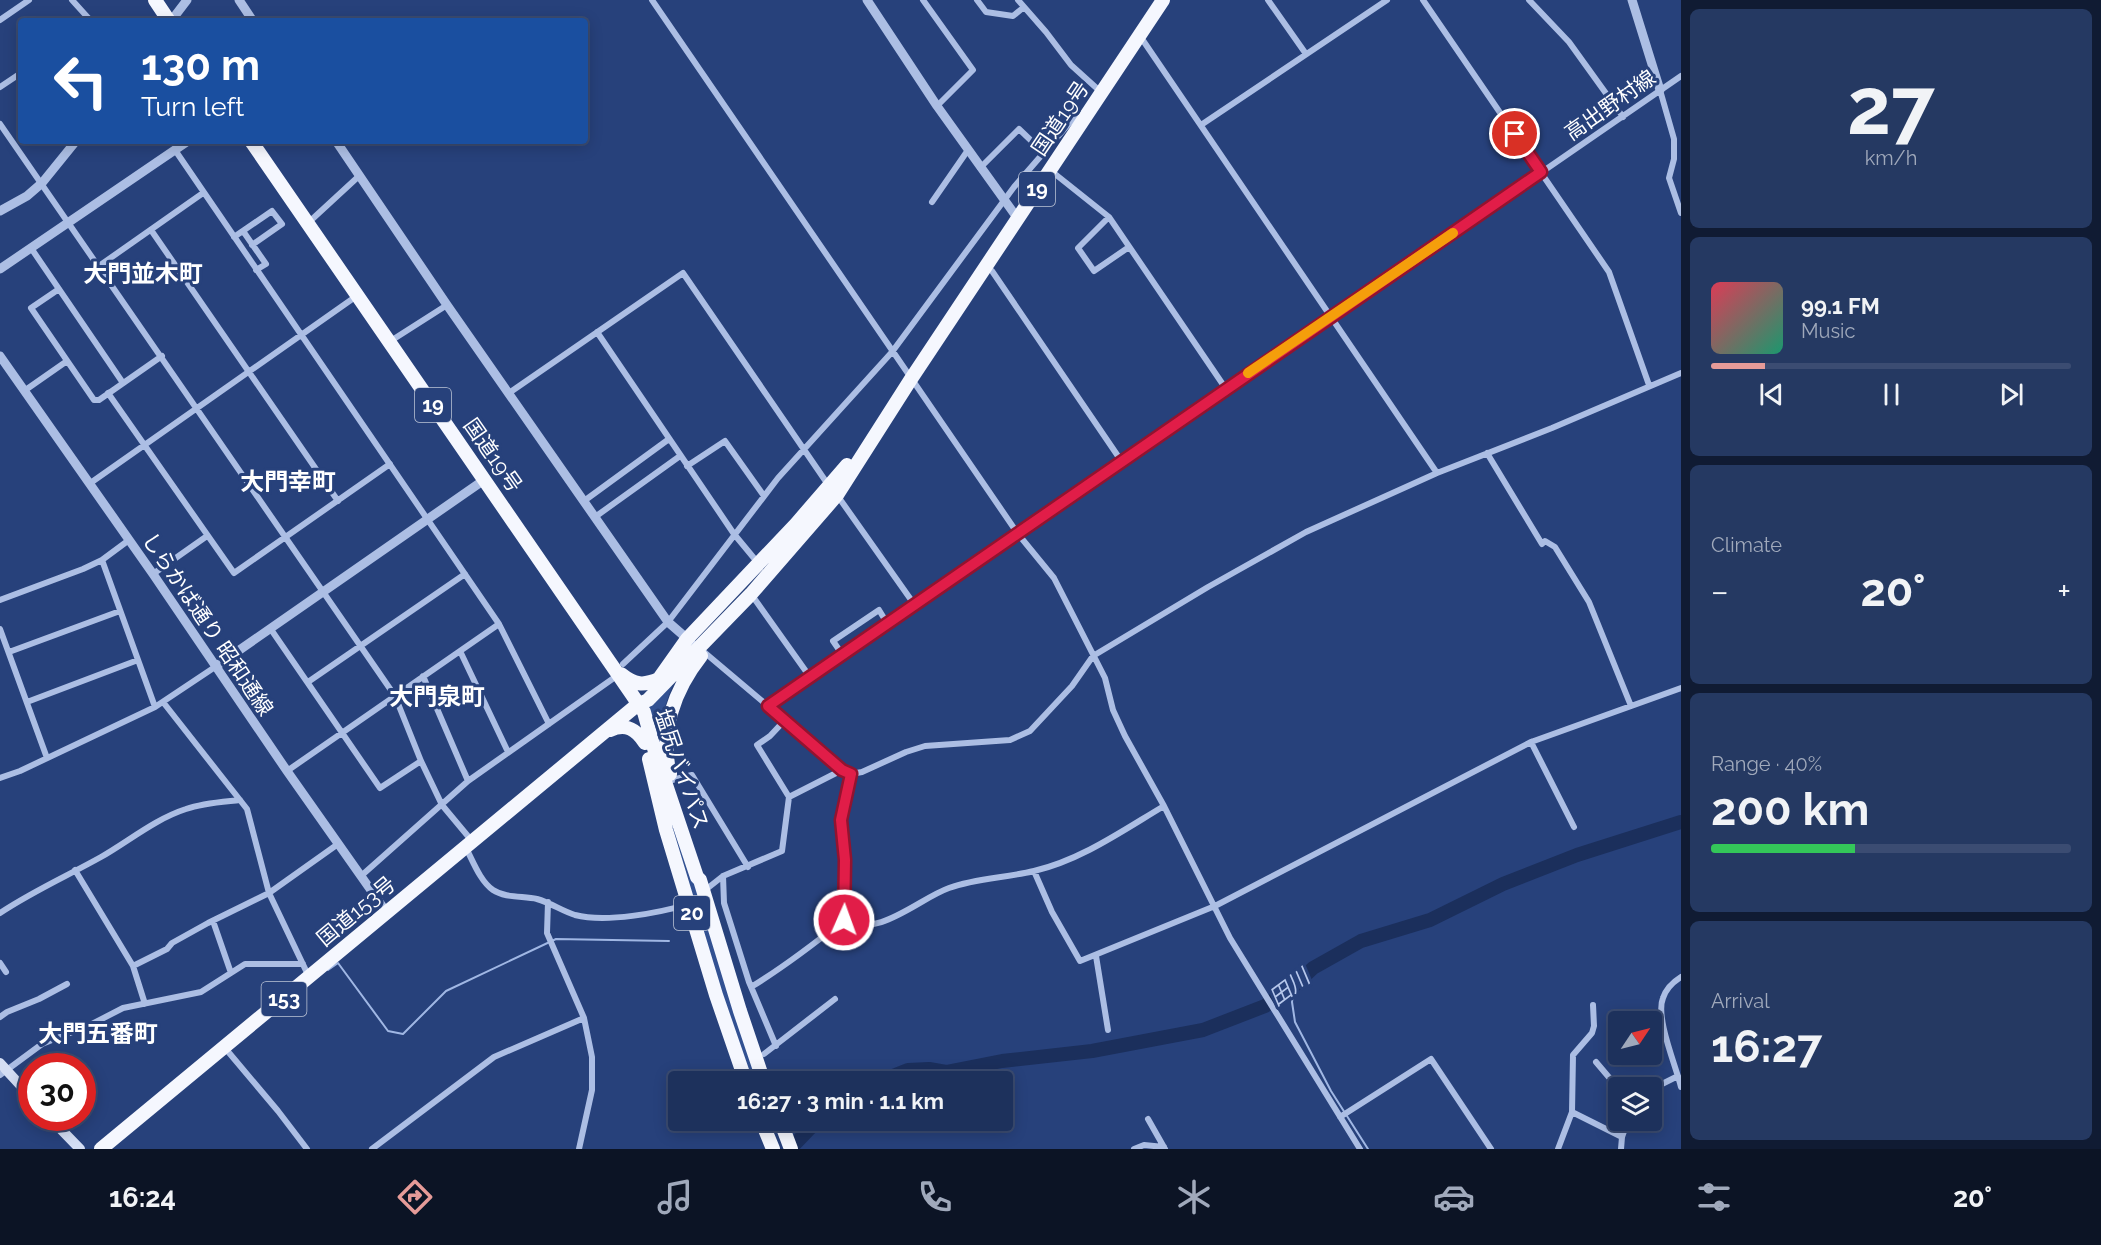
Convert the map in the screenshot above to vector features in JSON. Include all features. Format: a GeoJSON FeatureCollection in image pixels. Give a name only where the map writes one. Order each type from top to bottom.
{"type":"FeatureCollection","features":[{"type":"Feature","properties":{"kind":"highway"},"geometry":{"type":"LineString","coordinates":[[155,0],[168,18]]}},
{"type":"Feature","properties":{"kind":"highway","name":"国道19号"},"geometry":{"type":"LineString","coordinates":[[638,705],[643,695],[659,679],[751,594],[833,491],[855,455],[911,379],[1163,0]]}},
{"type":"Feature","properties":{"kind":"highway","name":"国道19号"},"geometry":{"type":"LineString","coordinates":[[253,144],[484,480],[619,669],[638,705]]}},
{"type":"Feature","properties":{"kind":"highway","name":"国道19号"},"geometry":{"type":"LineString","coordinates":[[638,705],[648,700],[696,646],[740,582],[833,491]]}},
{"type":"Feature","properties":{"kind":"highway"},"geometry":{"type":"LineString","coordinates":[[696,646],[673,703],[666,747],[667,763],[702,886]]}},
{"type":"Feature","properties":{"kind":"highway"},"geometry":{"type":"LineString","coordinates":[[619,669],[638,684],[644,685],[659,679]]}},
{"type":"Feature","properties":{"kind":"highway","name":"国道153号"},"geometry":{"type":"LineString","coordinates":[[101,1149],[638,705]]}},
{"type":"Feature","properties":{"kind":"highway","name":"塩尻バイパス"},"geometry":{"type":"LineString","coordinates":[[638,705],[666,830],[738,1071]]}},
{"type":"Feature","properties":{"kind":"highway","name":"塩尻バイパス"},"geometry":{"type":"LineString","coordinates":[[638,705],[644,712],[672,804],[697,878],[702,886],[743,1021],[761,1071]]}},
{"type":"Feature","properties":{"kind":"highway"},"geometry":{"type":"LineString","coordinates":[[605,732],[616,727],[633,728],[638,731],[645,743]]}},
{"type":"Feature","properties":{"kind":"highway"},"geometry":{"type":"LineString","coordinates":[[765,1131],[773,1149]]}},
{"type":"Feature","properties":{"kind":"highway"},"geometry":{"type":"LineString","coordinates":[[784,1131],[791,1149]]}},
{"type":"Feature","properties":{"kind":"main road"},"geometry":{"type":"LineString","coordinates":[[2,1069],[18,1084]]}},
{"type":"Feature","properties":{"kind":"main road"},"geometry":{"type":"LineString","coordinates":[[63,1131],[80,1149]]}},
{"type":"Feature","properties":{"kind":"street"},"geometry":{"type":"LineString","coordinates":[[1,17],[29,0]]}},
{"type":"Feature","properties":{"kind":"street"},"geometry":{"type":"LineString","coordinates":[[72,0],[88,18]]}},
{"type":"Feature","properties":{"kind":"street"},"geometry":{"type":"LineString","coordinates":[[173,18],[188,0]]}},
{"type":"Feature","properties":{"kind":"street"},"geometry":{"type":"LineString","coordinates":[[239,0],[251,18]]}},
{"type":"Feature","properties":{"kind":"street"},"geometry":{"type":"LineString","coordinates":[[651,0],[1018,534],[1054,578],[1105,678],[1113,710],[1215,906],[1259,986],[1343,1114],[1360,1149]]}},
{"type":"Feature","properties":{"kind":"street"},"geometry":{"type":"LineString","coordinates":[[867,0],[937,106],[1017,219]]}},
{"type":"Feature","properties":{"kind":"street"},"geometry":{"type":"LineString","coordinates":[[977,0],[986,12],[1013,16],[1024,7]]}},
{"type":"Feature","properties":{"kind":"street"},"geometry":{"type":"LineString","coordinates":[[1018,0],[1071,64],[1102,93]]}},
{"type":"Feature","properties":{"kind":"street"},"geometry":{"type":"LineString","coordinates":[[1268,0],[1306,54]]}},
{"type":"Feature","properties":{"kind":"street"},"geometry":{"type":"LineString","coordinates":[[1201,125],[1387,0]]}},
{"type":"Feature","properties":{"kind":"street"},"geometry":{"type":"LineString","coordinates":[[1423,0],[1609,272],[1650,385]]}},
{"type":"Feature","properties":{"kind":"street"},"geometry":{"type":"LineString","coordinates":[[1529,0],[1569,42],[1623,117]]}},
{"type":"Feature","properties":{"kind":"street"},"geometry":{"type":"LineString","coordinates":[[1632,0],[1674,139],[1674,159],[1669,178],[1681,213]]}},
{"type":"Feature","properties":{"kind":"street"},"geometry":{"type":"LineString","coordinates":[[925,1],[973,70],[937,106]]}},
{"type":"Feature","properties":{"kind":"street"},"geometry":{"type":"LineString","coordinates":[[1139,35],[1437,473]]}},
{"type":"Feature","properties":{"kind":"street"},"geometry":{"type":"LineString","coordinates":[[0,87],[18,75]]}},
{"type":"Feature","properties":{"kind":"street","name":"高出野村線"},"geometry":{"type":"LineString","coordinates":[[768,706],[1681,76]]}},
{"type":"Feature","properties":{"kind":"street"},"geometry":{"type":"LineString","coordinates":[[361,876],[468,781],[549,724],[619,669],[668,622],[764,496],[892,352],[1044,152],[1072,119],[1084,120]]}},
{"type":"Feature","properties":{"kind":"street"},"geometry":{"type":"LineString","coordinates":[[0,124],[395,696],[421,761],[442,805],[469,845],[483,880],[490,889],[499,893],[548,902],[576,915],[600,917],[669,910],[689,904]]}},
{"type":"Feature","properties":{"kind":"street"},"geometry":{"type":"LineString","coordinates":[[980,168],[1019,129],[1044,152]]}},
{"type":"Feature","properties":{"kind":"street"},"geometry":{"type":"LineString","coordinates":[[0,211],[27,196],[42,183],[74,144]]}},
{"type":"Feature","properties":{"kind":"street"},"geometry":{"type":"LineString","coordinates":[[0,269],[184,144]]}},
{"type":"Feature","properties":{"kind":"street"},"geometry":{"type":"LineString","coordinates":[[338,144],[668,622],[842,770],[851,774],[862,772],[925,746],[1010,740],[1030,731],[1072,686],[1094,656],[1208,587],[1306,532],[1437,473],[1552,428],[1681,373]]}},
{"type":"Feature","properties":{"kind":"street"},"geometry":{"type":"LineString","coordinates":[[175,150],[499,624],[549,724]]}},
{"type":"Feature","properties":{"kind":"street"},"geometry":{"type":"LineString","coordinates":[[932,202],[968,150]]}},
{"type":"Feature","properties":{"kind":"street"},"geometry":{"type":"LineString","coordinates":[[1050,170],[1109,217],[1226,388]]}},
{"type":"Feature","properties":{"kind":"street"},"geometry":{"type":"LineString","coordinates":[[308,223],[359,176]]}},
{"type":"Feature","properties":{"kind":"street"},"geometry":{"type":"LineString","coordinates":[[99,266],[203,193]]}},
{"type":"Feature","properties":{"kind":"street"},"geometry":{"type":"LineString","coordinates":[[234,237],[272,211],[282,224],[252,244]]}},
{"type":"Feature","properties":{"kind":"street"},"geometry":{"type":"LineString","coordinates":[[1109,217],[1078,248],[1094,271],[1129,247]]}},
{"type":"Feature","properties":{"kind":"street"},"geometry":{"type":"LineString","coordinates":[[151,230],[338,501]]}},
{"type":"Feature","properties":{"kind":"street"},"geometry":{"type":"LineString","coordinates":[[243,231],[266,264],[256,270]]}},
{"type":"Feature","properties":{"kind":"street"},"geometry":{"type":"LineString","coordinates":[[31,248],[123,383]]}},
{"type":"Feature","properties":{"kind":"street"},"geometry":{"type":"LineString","coordinates":[[986,266],[992,271],[1122,462]]}},
{"type":"Feature","properties":{"kind":"street"},"geometry":{"type":"LineString","coordinates":[[509,393],[683,273],[914,604]]}},
{"type":"Feature","properties":{"kind":"street"},"geometry":{"type":"LineString","coordinates":[[59,288],[31,308],[94,400],[99,400],[162,357]]}},
{"type":"Feature","properties":{"kind":"street"},"geometry":{"type":"LineString","coordinates":[[89,484],[358,295]]}},
{"type":"Feature","properties":{"kind":"street"},"geometry":{"type":"LineString","coordinates":[[389,342],[447,304]]}},
{"type":"Feature","properties":{"kind":"street"},"geometry":{"type":"LineString","coordinates":[[597,332],[734,534],[767,575]]}},
{"type":"Feature","properties":{"kind":"street","name":"しらかば通り 昭和通線"},"geometry":{"type":"LineString","coordinates":[[0,356],[387,913]]}},
{"type":"Feature","properties":{"kind":"street"},"geometry":{"type":"LineString","coordinates":[[24,391],[67,362]]}},
{"type":"Feature","properties":{"kind":"street"},"geometry":{"type":"LineString","coordinates":[[108,393],[234,573],[390,464]]}},
{"type":"Feature","properties":{"kind":"street"},"geometry":{"type":"LineString","coordinates":[[584,501],[669,439]]}},
{"type":"Feature","properties":{"kind":"street"},"geometry":{"type":"LineString","coordinates":[[687,466],[725,441],[764,496]]}},
{"type":"Feature","properties":{"kind":"street"},"geometry":{"type":"LineString","coordinates":[[1487,453],[1542,544],[1545,541],[1555,547],[1589,602],[1631,706]]}},
{"type":"Feature","properties":{"kind":"street"},"geometry":{"type":"LineString","coordinates":[[595,517],[680,456]]}},
{"type":"Feature","properties":{"kind":"street"},"geometry":{"type":"LineString","coordinates":[[0,778],[155,707],[484,480]]}},
{"type":"Feature","properties":{"kind":"street"},"geometry":{"type":"LineString","coordinates":[[153,574],[207,536]]}},
{"type":"Feature","properties":{"kind":"street"},"geometry":{"type":"LineString","coordinates":[[0,600],[83,569],[102,560],[129,540]]}},
{"type":"Feature","properties":{"kind":"street"},"geometry":{"type":"LineString","coordinates":[[102,560],[155,707]]}},
{"type":"Feature","properties":{"kind":"street"},"geometry":{"type":"LineString","coordinates":[[308,682],[465,574]]}},
{"type":"Feature","properties":{"kind":"street"},"geometry":{"type":"LineString","coordinates":[[740,582],[810,677]]}},
{"type":"Feature","properties":{"kind":"street"},"geometry":{"type":"LineString","coordinates":[[842,654],[833,641],[879,610],[887,622]]}},
{"type":"Feature","properties":{"kind":"street"},"geometry":{"type":"LineString","coordinates":[[9,652],[120,611]]}},
{"type":"Feature","properties":{"kind":"street"},"geometry":{"type":"LineString","coordinates":[[287,771],[499,624]]}},
{"type":"Feature","properties":{"kind":"street"},"geometry":{"type":"LineString","coordinates":[[270,628],[380,788],[421,761]]}},
{"type":"Feature","properties":{"kind":"street"},"geometry":{"type":"LineString","coordinates":[[0,629],[47,758]]}},
{"type":"Feature","properties":{"kind":"street"},"geometry":{"type":"LineString","coordinates":[[460,651],[508,752]]}},
{"type":"Feature","properties":{"kind":"street"},"geometry":{"type":"LineString","coordinates":[[27,702],[138,660]]}},
{"type":"Feature","properties":{"kind":"street"},"geometry":{"type":"LineString","coordinates":[[423,676],[468,781]]}},
{"type":"Feature","properties":{"kind":"street"},"geometry":{"type":"LineString","coordinates":[[1034,871],[1052,912],[1080,961],[1215,906],[1531,742],[1681,688]]}},
{"type":"Feature","properties":{"kind":"street"},"geometry":{"type":"LineString","coordinates":[[163,702],[247,809],[269,893],[309,977]]}},
{"type":"Feature","properties":{"kind":"street"},"geometry":{"type":"LineString","coordinates":[[702,886],[782,851],[789,797],[757,745],[770,736],[785,720]]}},
{"type":"Feature","properties":{"kind":"street"},"geometry":{"type":"LineString","coordinates":[[1531,742],[1574,827]]}},
{"type":"Feature","properties":{"kind":"street"},"geometry":{"type":"LineString","coordinates":[[789,797],[842,770]]}},
{"type":"Feature","properties":{"kind":"street"},"geometry":{"type":"LineString","coordinates":[[844,920],[845,860],[841,820],[851,774]]}},
{"type":"Feature","properties":{"kind":"street"},"geometry":{"type":"LineString","coordinates":[[672,780],[692,775],[748,867]]}},
{"type":"Feature","properties":{"kind":"street"},"geometry":{"type":"LineString","coordinates":[[0,913],[26,896],[177,812],[197,806],[240,800]]}},
{"type":"Feature","properties":{"kind":"street"},"geometry":{"type":"LineString","coordinates":[[844,920],[851,924],[872,925],[899,915],[946,889],[970,882],[1034,871],[1079,856],[1164,806]]}},
{"type":"Feature","properties":{"kind":"street"},"geometry":{"type":"LineString","coordinates":[[133,966],[167,949],[172,943],[269,893],[338,844]]}},
{"type":"Feature","properties":{"kind":"street"},"geometry":{"type":"LineString","coordinates":[[75,870],[133,966],[145,1004]]}},
{"type":"Feature","properties":{"kind":"street"},"geometry":{"type":"LineString","coordinates":[[723,876],[724,903],[751,987],[776,1046]]}},
{"type":"Feature","properties":{"kind":"street"},"geometry":{"type":"LineString","coordinates":[[548,902],[547,933],[584,1018],[593,1077],[579,1149]]}},
{"type":"Feature","properties":{"kind":"street"},"geometry":{"type":"LineString","coordinates":[[751,987],[789,963],[844,920]]}},
{"type":"Feature","properties":{"kind":"street"},"geometry":{"type":"LineString","coordinates":[[213,921],[231,973]]}},
{"type":"Feature","properties":{"kind":"street"},"geometry":{"type":"LineString","coordinates":[[1096,956],[1108,1030]]}},
{"type":"Feature","properties":{"kind":"street"},"geometry":{"type":"LineString","coordinates":[[0,963],[6,972]]}},
{"type":"Feature","properties":{"kind":"street"},"geometry":{"type":"LineString","coordinates":[[2,1069],[46,1042],[90,1025],[115,1011],[201,993],[245,964],[303,964]]}},
{"type":"Feature","properties":{"kind":"street"},"geometry":{"type":"LineString","coordinates":[[1681,976],[1671,983],[1662,999],[1661,1010],[1681,1087]]}},
{"type":"Feature","properties":{"kind":"street"},"geometry":{"type":"LineString","coordinates":[[0,1017],[67,984]]}},
{"type":"Feature","properties":{"kind":"street"},"geometry":{"type":"LineString","coordinates":[[764,1054],[835,999]]}},
{"type":"Feature","properties":{"kind":"street"},"geometry":{"type":"LineString","coordinates":[[1558,1149],[1572,1112],[1573,1055],[1592,1033],[1593,1005]]}},
{"type":"Feature","properties":{"kind":"street"},"geometry":{"type":"LineString","coordinates":[[372,1149],[494,1057],[584,1018]]}},
{"type":"Feature","properties":{"kind":"street"},"geometry":{"type":"LineString","coordinates":[[225,1047],[279,1111],[307,1149]]}},
{"type":"Feature","properties":{"kind":"street"},"geometry":{"type":"LineString","coordinates":[[1343,1114],[1431,1059],[1491,1149]]}},
{"type":"Feature","properties":{"kind":"street"},"geometry":{"type":"LineString","coordinates":[[1596,1062],[1609,1077]]}},
{"type":"Feature","properties":{"kind":"street"},"geometry":{"type":"LineString","coordinates":[[1662,1084],[1678,1076]]}},
{"type":"Feature","properties":{"kind":"street"},"geometry":{"type":"LineString","coordinates":[[1572,1112],[1622,1137]]}},
{"type":"Feature","properties":{"kind":"street"},"geometry":{"type":"LineString","coordinates":[[1148,1119],[1164,1148]]}},
{"type":"Feature","properties":{"kind":"street"},"geometry":{"type":"LineString","coordinates":[[1621,1149],[1624,1131]]}},
{"type":"Feature","properties":{"kind":"street"},"geometry":{"type":"LineString","coordinates":[[1134,1149],[1144,1145],[1164,1148]]}},
{"type":"Feature","properties":{"kind":"shaded area"},"geometry":{"type":"Polygon","coordinates":[[[672,686],[663,712],[659,750],[649,708],[672,686]]]}},
{"type":"Feature","properties":{"kind":"shaded area"},"geometry":{"type":"Polygon","coordinates":[[[644,722],[756,1071],[747,1071],[671,832],[644,722]]]}},
{"type":"Feature","properties":{"kind":"waterway","name":"田川"},"geometry":{"type":"LineString","coordinates":[[951,1071],[1002,1061],[1092,1051],[1203,1030],[1265,1006],[1294,986],[1313,968],[1361,941],[1430,920],[1503,884],[1577,855],[1681,822]]}},
{"type":"Feature","properties":{"kind":"waterway"},"geometry":{"type":"LineString","coordinates":[[328,970],[338,963],[388,1031],[403,1034],[446,991],[556,939],[669,941]]}},
{"type":"Feature","properties":{"kind":"waterway"},"geometry":{"type":"LineString","coordinates":[[1294,986],[1292,1002],[1295,1022],[1331,1091],[1368,1149]]}},
{"type":"Feature","properties":{"kind":"waterway","name":"田川"},"geometry":{"type":"LineString","coordinates":[[906,1071],[929,1069],[940,1071]]}},
{"type":"Feature","properties":{"kind":"waterway","name":"田川"},"geometry":{"type":"LineString","coordinates":[[790,1149],[807,1131]]}},
{"type":"Feature","properties":{"kind":"slow traffic"},"geometry":{"type":"LineString","coordinates":[[1248,373],[1453,233]]}},
{"type":"Feature","properties":{"kind":"district","name":"大門並木町"},"geometry":{"type":"Point","coordinates":[143,273]}},
{"type":"Feature","properties":{"kind":"district","name":"大門幸町"},"geometry":{"type":"Point","coordinates":[288,481]}},
{"type":"Feature","properties":{"kind":"district","name":"大門泉町"},"geometry":{"type":"Point","coordinates":[437,696]}},
{"type":"Feature","properties":{"kind":"district","name":"大門五番町"},"geometry":{"type":"Point","coordinates":[98,1033]}},
{"type":"Feature","properties":{"kind":"route"},"geometry":{"type":"LineString","coordinates":[[844,920],[845,860],[841,820],[851,774],[842,770],[768,706],[1541,172],[1515,134]]}}]}
